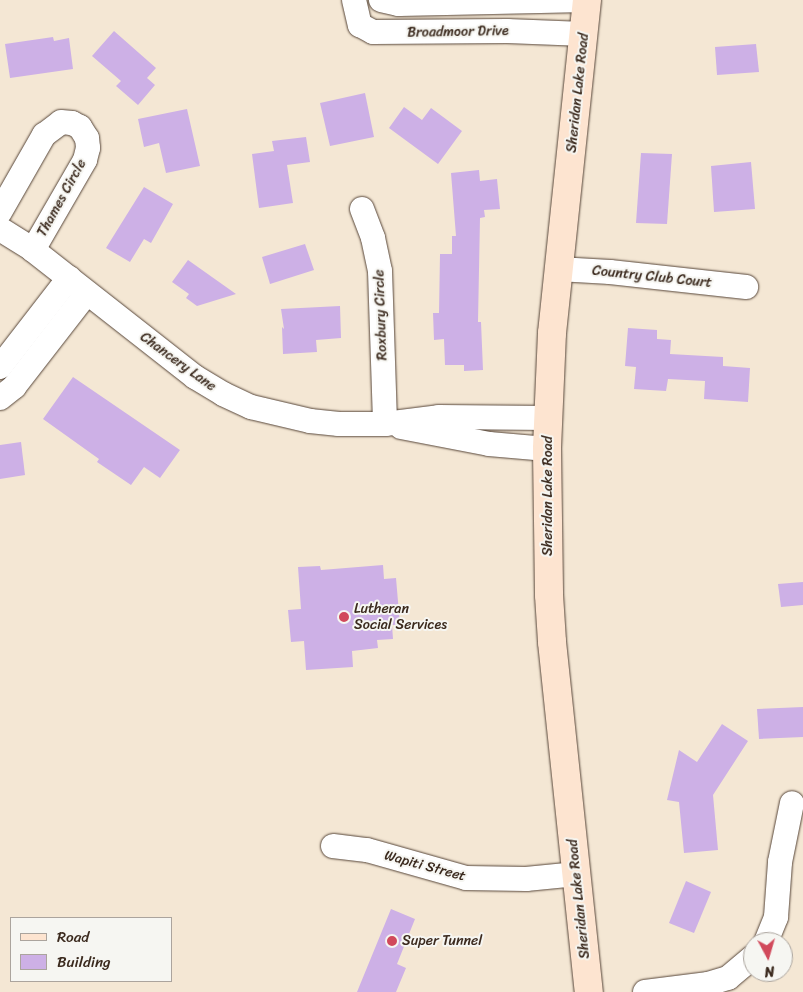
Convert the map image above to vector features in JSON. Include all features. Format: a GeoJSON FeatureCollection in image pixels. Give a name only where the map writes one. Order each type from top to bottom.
{"type":"FeatureCollection","features":[{"type":"Feature","properties":{"kind":"main road","name":"Sheridan Lake Road"},"geometry":{"type":"LineString","coordinates":[[586,0],[584,34],[558,269],[547,449],[552,632],[589,992]]}},
{"type":"Feature","properties":{"kind":"street","name":"Broadmoor Drive"},"geometry":{"type":"LineString","coordinates":[[354,0],[360,25],[373,32],[507,31],[584,34]]}},
{"type":"Feature","properties":{"kind":"street","name":"Broadmoor Drive"},"geometry":{"type":"LineString","coordinates":[[381,0],[399,4],[586,0]]}},
{"type":"Feature","properties":{"kind":"street","name":"Thames Circle"},"geometry":{"type":"LineString","coordinates":[[0,212],[44,135],[61,122],[72,123],[80,127],[87,138],[88,148],[84,160],[33,250]]}},
{"type":"Feature","properties":{"kind":"street","name":"Roxbury Circle"},"geometry":{"type":"LineString","coordinates":[[362,209],[375,247],[380,271],[384,424]]}},
{"type":"Feature","properties":{"kind":"street","name":"Chancery Lane"},"geometry":{"type":"LineString","coordinates":[[0,229],[33,250],[195,377],[223,394],[252,407],[310,421],[384,424],[489,444],[547,449]]}},
{"type":"Feature","properties":{"kind":"street","name":"Country Club Court"},"geometry":{"type":"LineString","coordinates":[[558,269],[610,272],[746,287]]}},
{"type":"Feature","properties":{"kind":"street"},"geometry":{"type":"LineString","coordinates":[[0,366],[69,278]]}},
{"type":"Feature","properties":{"kind":"street"},"geometry":{"type":"LineString","coordinates":[[0,398],[14,387],[88,293]]}},
{"type":"Feature","properties":{"kind":"street","name":"Chancery Lane"},"geometry":{"type":"LineString","coordinates":[[384,424],[440,417],[548,418]]}},
{"type":"Feature","properties":{"kind":"street"},"geometry":{"type":"LineString","coordinates":[[770,932],[776,917],[780,862],[792,803]]}},
{"type":"Feature","properties":{"kind":"street","name":"Wapiti Street"},"geometry":{"type":"LineString","coordinates":[[333,846],[367,850],[466,878],[526,879],[577,874]]}},
{"type":"Feature","properties":{"kind":"street"},"geometry":{"type":"LineString","coordinates":[[645,992],[680,989],[728,978],[743,965]]}},
{"type":"Feature","properties":{"kind":"building"},"geometry":{"type":"Polygon","coordinates":[[[114,31],[156,68],[147,78],[155,85],[138,105],[116,86],[121,81],[92,56],[114,31]]]}},
{"type":"Feature","properties":{"kind":"building"},"geometry":{"type":"Polygon","coordinates":[[[53,37],[54,41],[69,38],[73,69],[10,78],[5,44],[53,37]]]}},
{"type":"Feature","properties":{"kind":"building"},"geometry":{"type":"Polygon","coordinates":[[[756,44],[759,72],[717,75],[715,47],[756,44]]]}},
{"type":"Feature","properties":{"kind":"building"},"geometry":{"type":"Polygon","coordinates":[[[365,93],[374,137],[330,146],[320,103],[365,93]]]}},
{"type":"Feature","properties":{"kind":"building"},"geometry":{"type":"Polygon","coordinates":[[[404,107],[422,120],[431,108],[462,131],[438,164],[389,128],[404,107]]]}},
{"type":"Feature","properties":{"kind":"building"},"geometry":{"type":"Polygon","coordinates":[[[187,109],[200,166],[166,173],[159,143],[144,147],[138,119],[187,109]]]}},
{"type":"Feature","properties":{"kind":"building"},"geometry":{"type":"Polygon","coordinates":[[[306,137],[310,162],[287,165],[293,203],[259,208],[252,154],[274,151],[272,141],[306,137]]]}},
{"type":"Feature","properties":{"kind":"building"},"geometry":{"type":"Polygon","coordinates":[[[641,153],[672,154],[667,224],[636,223],[641,153]]]}},
{"type":"Feature","properties":{"kind":"building"},"geometry":{"type":"Polygon","coordinates":[[[751,162],[755,209],[714,212],[711,166],[751,162]]]}},
{"type":"Feature","properties":{"kind":"building"},"geometry":{"type":"Polygon","coordinates":[[[479,170],[480,181],[497,179],[500,209],[484,210],[485,217],[480,218],[478,322],[481,322],[483,370],[464,371],[464,365],[445,365],[444,339],[434,340],[433,313],[439,313],[440,254],[452,254],[452,236],[456,236],[451,173],[479,170]]]}},
{"type":"Feature","properties":{"kind":"building"},"geometry":{"type":"Polygon","coordinates":[[[144,187],[173,204],[151,243],[144,239],[130,262],[106,248],[144,187]]]}},
{"type":"Feature","properties":{"kind":"building"},"geometry":{"type":"Polygon","coordinates":[[[305,244],[314,270],[270,284],[262,257],[305,244]]]}},
{"type":"Feature","properties":{"kind":"building"},"geometry":{"type":"Polygon","coordinates":[[[188,260],[236,294],[197,306],[186,298],[189,294],[172,282],[188,260]]]}},
{"type":"Feature","properties":{"kind":"building"},"geometry":{"type":"Polygon","coordinates":[[[340,306],[341,338],[316,340],[317,352],[283,354],[282,327],[284,329],[281,309],[340,306]]]}},
{"type":"Feature","properties":{"kind":"building"},"geometry":{"type":"Polygon","coordinates":[[[628,328],[657,330],[657,339],[671,340],[670,354],[723,357],[723,366],[750,368],[748,402],[704,399],[705,381],[668,379],[666,391],[634,389],[636,367],[625,366],[628,328]]]}},
{"type":"Feature","properties":{"kind":"building"},"geometry":{"type":"Polygon","coordinates":[[[73,377],[180,450],[160,478],[144,467],[131,485],[97,462],[99,459],[43,419],[73,377]]]}},
{"type":"Feature","properties":{"kind":"building"},"geometry":{"type":"Polygon","coordinates":[[[21,442],[25,475],[0,479],[0,445],[21,442]]]}},
{"type":"Feature","properties":{"kind":"building","name":"Lutheran Social Services"},"geometry":{"type":"Polygon","coordinates":[[[383,565],[384,579],[396,578],[400,625],[392,625],[393,639],[377,640],[378,648],[352,651],[353,667],[306,670],[304,641],[291,642],[288,610],[301,609],[298,567],[320,566],[321,570],[383,565]]]}},
{"type":"Feature","properties":{"kind":"building"},"geometry":{"type":"Polygon","coordinates":[[[803,582],[803,605],[781,607],[778,584],[803,582]]]}},
{"type":"Feature","properties":{"kind":"building"},"geometry":{"type":"Polygon","coordinates":[[[803,707],[803,737],[759,739],[757,709],[803,707]]]}},
{"type":"Feature","properties":{"kind":"building"},"geometry":{"type":"Polygon","coordinates":[[[722,724],[748,741],[713,795],[718,850],[684,853],[679,802],[667,800],[679,750],[697,762],[722,724]]]}},
{"type":"Feature","properties":{"kind":"building"},"geometry":{"type":"Polygon","coordinates":[[[686,881],[711,892],[694,933],[669,923],[686,881]]]}},
{"type":"Feature","properties":{"kind":"building","name":"Super Tunnel"},"geometry":{"type":"Polygon","coordinates":[[[391,909],[415,919],[397,964],[406,968],[396,992],[357,992],[391,909]]]}},
{"type":"Feature","properties":{"kind":"place","name":"Lutheran Social Services"},"geometry":{"type":"Point","coordinates":[344,617]}},
{"type":"Feature","properties":{"kind":"place","name":"Super Tunnel"},"geometry":{"type":"Point","coordinates":[392,941]}}]}
